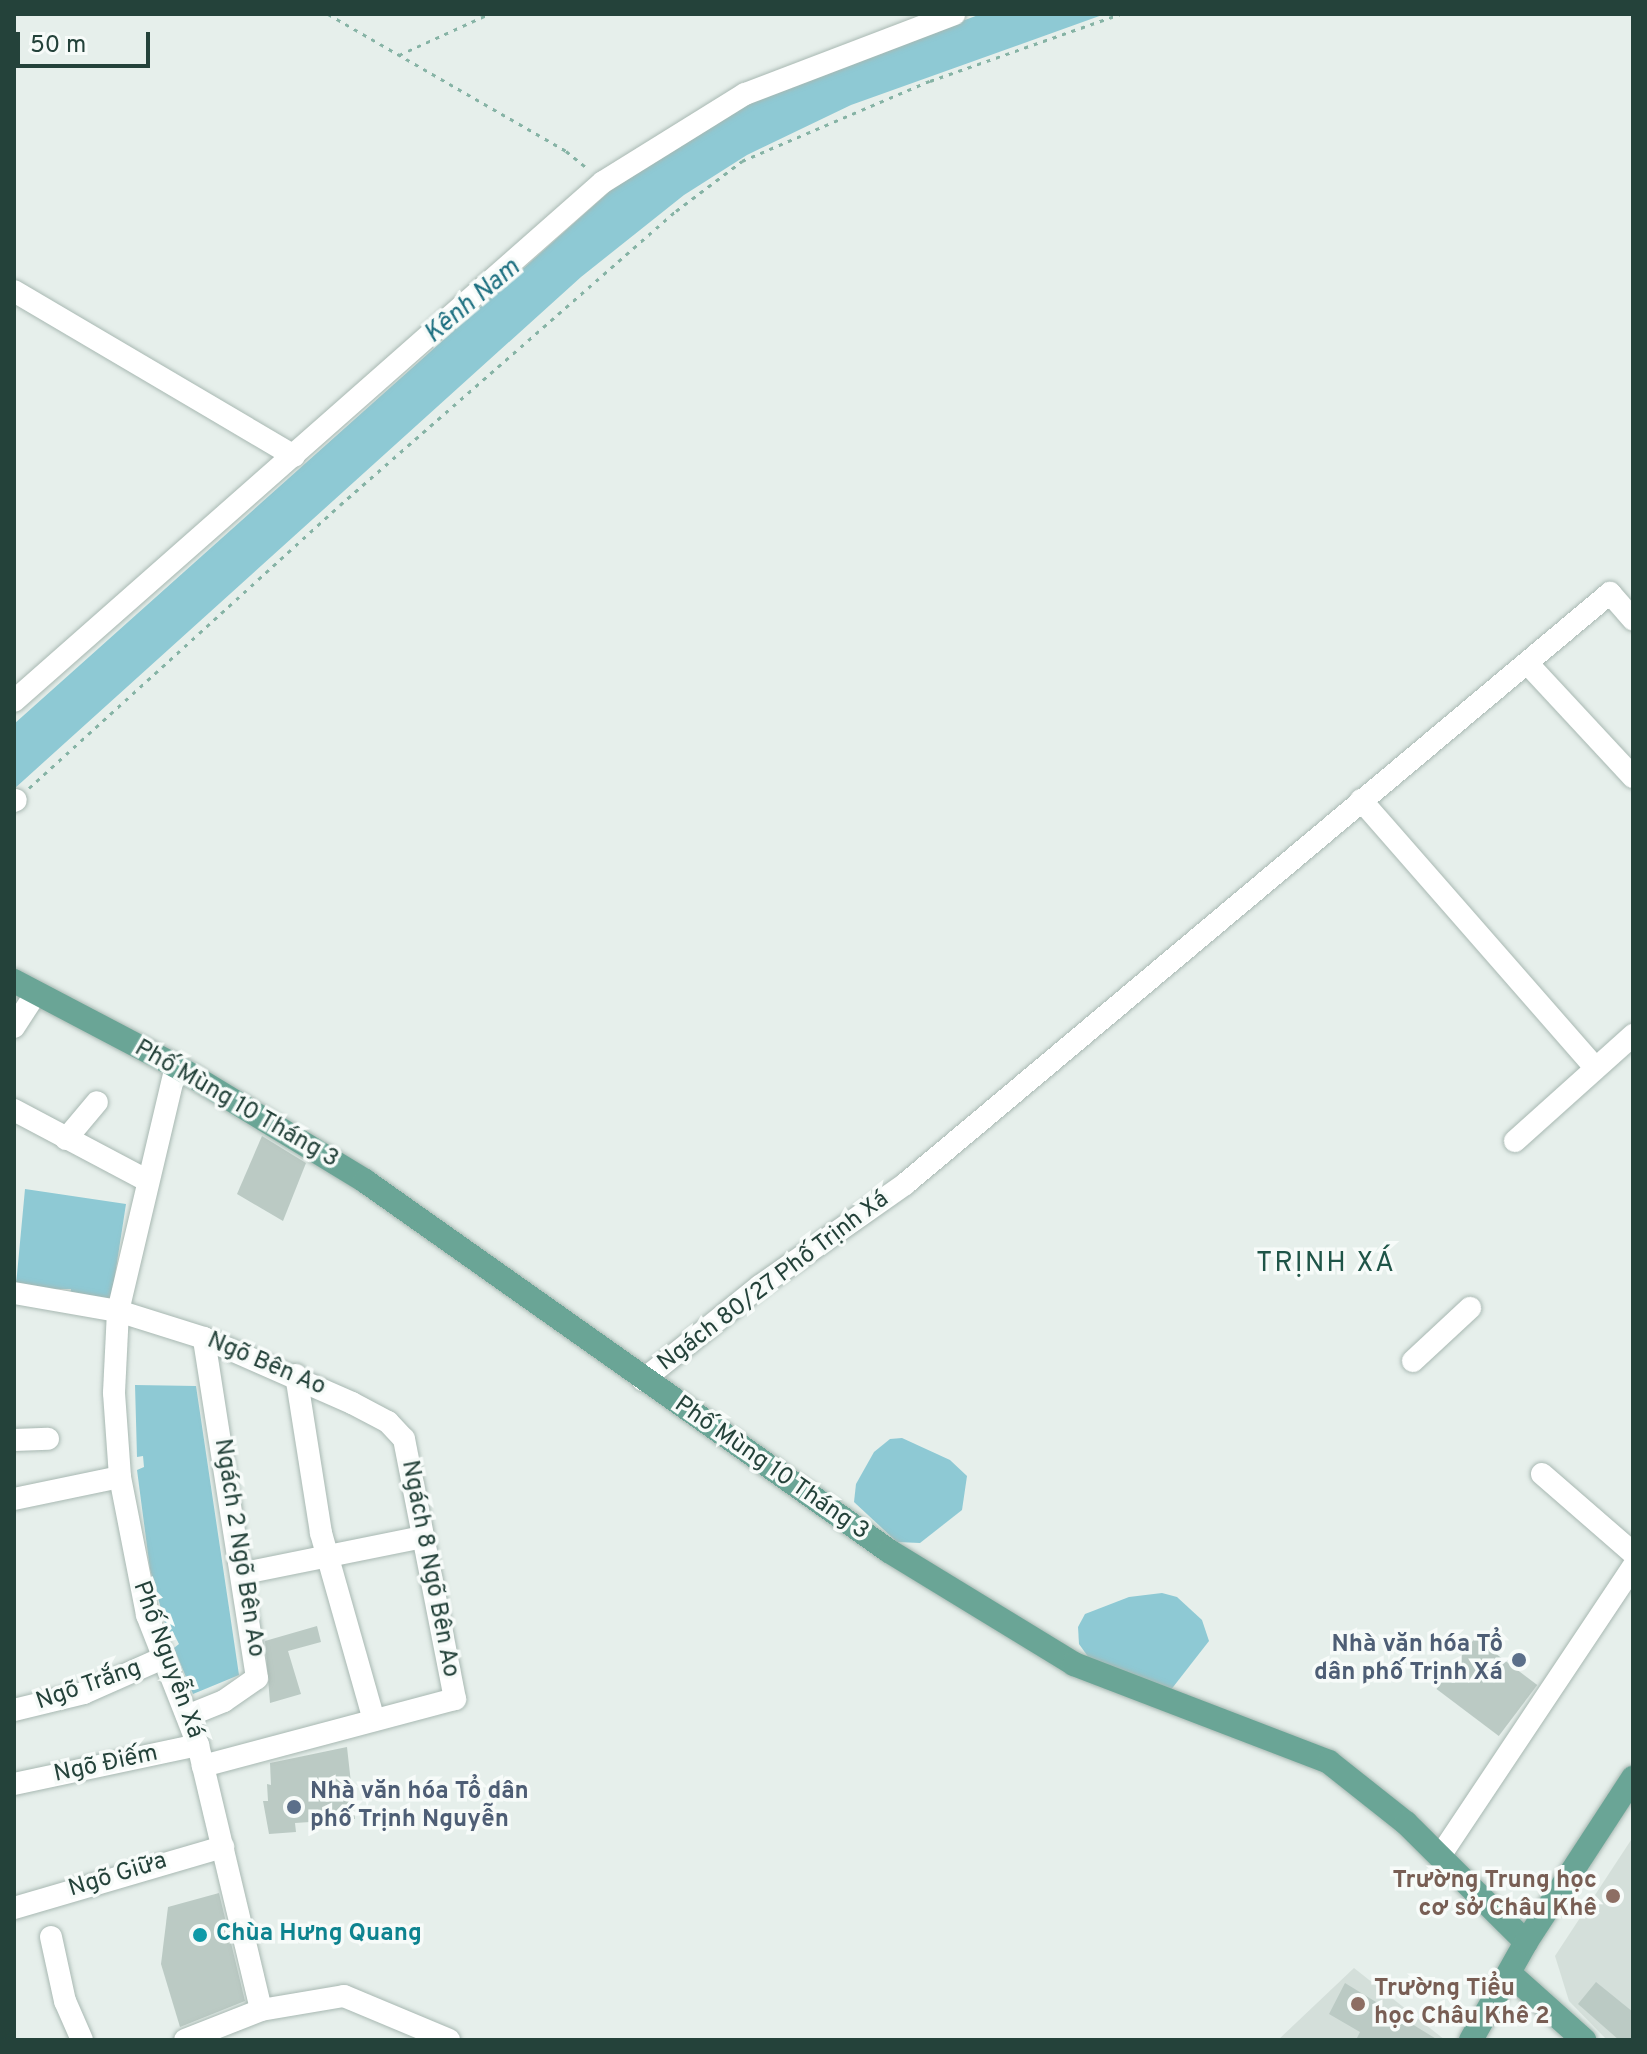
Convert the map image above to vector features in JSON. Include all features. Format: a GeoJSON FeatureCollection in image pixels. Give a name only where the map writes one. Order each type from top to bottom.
{"type":"FeatureCollection","features":[{"type":"Feature","properties":{"kind":"main road","name":"Phố Mùng 10 Tháng 3"},"geometry":{"type":"LineString","coordinates":[[14,981],[176,1066],[365,1181],[889,1551],[1074,1664],[1329,1762],[1440,1856],[1526,1942]]}},
{"type":"Feature","properties":{"kind":"main road"},"geometry":{"type":"LineString","coordinates":[[1471,2040],[1526,1942],[1626,1806],[1633,1778]]}},
{"type":"Feature","properties":{"kind":"main road"},"geometry":{"type":"LineString","coordinates":[[1509,1973],[1584,2040]]}},
{"type":"Feature","properties":{"kind":"street"},"geometry":{"type":"LineString","coordinates":[[14,701],[603,182],[745,94],[954,14]]}},
{"type":"Feature","properties":{"kind":"street"},"geometry":{"type":"LineString","coordinates":[[14,291],[294,456]]}},
{"type":"Feature","properties":{"kind":"street","name":"Ngách 80/27 Phố Trịnh Xá"},"geometry":{"type":"LineString","coordinates":[[643,1380],[760,1286],[905,1184],[1361,800],[1529,665],[1610,593],[1633,619]]}},
{"type":"Feature","properties":{"kind":"street"},"geometry":{"type":"LineString","coordinates":[[1529,665],[1633,777]]}},
{"type":"Feature","properties":{"kind":"street"},"geometry":{"type":"LineString","coordinates":[[1361,800],[1595,1067]]}},
{"type":"Feature","properties":{"kind":"street"},"geometry":{"type":"LineString","coordinates":[[14,1027],[36,993]]}},
{"type":"Feature","properties":{"kind":"street"},"geometry":{"type":"LineString","coordinates":[[1515,1141],[1633,1035]]}},
{"type":"Feature","properties":{"kind":"street","name":"Phố Nguyễn Xá"},"geometry":{"type":"LineString","coordinates":[[176,1066],[146,1180],[118,1311],[114,1393],[120,1477],[135,1571],[163,1658],[200,1756],[261,2010]]}},
{"type":"Feature","properties":{"kind":"street"},"geometry":{"type":"LineString","coordinates":[[66,1139],[97,1102]]}},
{"type":"Feature","properties":{"kind":"street"},"geometry":{"type":"LineString","coordinates":[[14,1110],[146,1180]]}},
{"type":"Feature","properties":{"kind":"street","name":"Ngõ Bên Ao"},"geometry":{"type":"LineString","coordinates":[[14,1293],[118,1311],[204,1338],[296,1375],[388,1422],[404,1439]]}},
{"type":"Feature","properties":{"kind":"street"},"geometry":{"type":"LineString","coordinates":[[1413,1361],[1470,1308]]}},
{"type":"Feature","properties":{"kind":"street","name":"Ngách 2 Ngõ Bên Ao"},"geometry":{"type":"LineString","coordinates":[[187,1716],[224,1701],[257,1678],[244,1573],[204,1338]]}},
{"type":"Feature","properties":{"kind":"street"},"geometry":{"type":"LineString","coordinates":[[200,1756],[374,1720],[329,1556],[296,1375]]}},
{"type":"Feature","properties":{"kind":"street"},"geometry":{"type":"LineString","coordinates":[[14,1440],[48,1439]]}},
{"type":"Feature","properties":{"kind":"street","name":"Ngách 8 Ngõ Bên Ao"},"geometry":{"type":"LineString","coordinates":[[374,1720],[455,1699],[404,1439]]}},
{"type":"Feature","properties":{"kind":"street"},"geometry":{"type":"LineString","coordinates":[[1542,1474],[1633,1553]]}},
{"type":"Feature","properties":{"kind":"street"},"geometry":{"type":"LineString","coordinates":[[14,1499],[120,1477]]}},
{"type":"Feature","properties":{"kind":"street"},"geometry":{"type":"LineString","coordinates":[[244,1573],[422,1537]]}},
{"type":"Feature","properties":{"kind":"street"},"geometry":{"type":"LineString","coordinates":[[1440,1856],[1633,1567]]}},
{"type":"Feature","properties":{"kind":"street","name":"Ngõ Trắng"},"geometry":{"type":"LineString","coordinates":[[14,1710],[84,1693],[163,1658]]}},
{"type":"Feature","properties":{"kind":"street","name":"Ngõ Điếm"},"geometry":{"type":"LineString","coordinates":[[14,1784],[200,1756]]}},
{"type":"Feature","properties":{"kind":"street","name":"Ngõ Giữa"},"geometry":{"type":"LineString","coordinates":[[14,1908],[223,1847]]}},
{"type":"Feature","properties":{"kind":"street"},"geometry":{"type":"LineString","coordinates":[[51,1937],[65,2001],[82,2040]]}},
{"type":"Feature","properties":{"kind":"street"},"geometry":{"type":"LineString","coordinates":[[185,2040],[261,2010],[344,1996],[449,2040]]}},
{"type":"Feature","properties":{"kind":"path"},"geometry":{"type":"LineString","coordinates":[[328,14],[566,151],[603,182]]}},
{"type":"Feature","properties":{"kind":"path"},"geometry":{"type":"LineString","coordinates":[[399,55],[489,14]]}},
{"type":"Feature","properties":{"kind":"path"},"geometry":{"type":"LineString","coordinates":[[15,800],[330,514],[676,211],[742,161],[930,81],[1120,14]]}},
{"type":"Feature","properties":{"kind":"shaded area","name":"Trường Trung học cơ sở Châu Khê"},"geometry":{"type":"Polygon","coordinates":[[[1633,1837],[1633,2040],[1607,2040],[1569,2001],[1555,1956],[1633,1837]]]}},
{"type":"Feature","properties":{"kind":"shaded area","name":"Trường Tiểu học Châu Khê 2"},"geometry":{"type":"Polygon","coordinates":[[[1354,1968],[1445,2040],[1278,2040],[1354,1968]]]}},
{"type":"Feature","properties":{"kind":"water","name":"Kênh Nam"},"geometry":{"type":"Polygon","coordinates":[[[981,14],[1105,14],[851,105],[747,155],[684,195],[581,277],[14,789],[14,724],[610,191],[746,102],[981,14]]]}},
{"type":"Feature","properties":{"kind":"water"},"geometry":{"type":"Polygon","coordinates":[[[25,1189],[126,1204],[111,1301],[70,1296],[71,1289],[57,1289],[56,1295],[16,1285],[25,1189]]]}},
{"type":"Feature","properties":{"kind":"water"},"geometry":{"type":"Polygon","coordinates":[[[135,1385],[196,1386],[239,1675],[193,1694],[174,1648],[179,1644],[173,1632],[168,1634],[150,1569],[137,1470],[144,1467],[143,1456],[137,1457],[135,1385]]]}},
{"type":"Feature","properties":{"kind":"water"},"geometry":{"type":"Polygon","coordinates":[[[902,1438],[950,1460],[967,1476],[962,1510],[920,1543],[897,1542],[854,1502],[856,1484],[874,1452],[890,1439],[902,1438]]]}},
{"type":"Feature","properties":{"kind":"water"},"geometry":{"type":"Polygon","coordinates":[[[1162,1593],[1177,1597],[1202,1620],[1209,1641],[1170,1691],[1089,1658],[1079,1644],[1078,1627],[1085,1614],[1129,1597],[1162,1593]]]}},
{"type":"Feature","properties":{"kind":"building"},"geometry":{"type":"Polygon","coordinates":[[[262,1136],[306,1163],[283,1221],[237,1194],[262,1136]]]}},
{"type":"Feature","properties":{"kind":"building"},"geometry":{"type":"Polygon","coordinates":[[[317,1626],[321,1642],[288,1651],[301,1694],[270,1703],[265,1641],[317,1626]]]}},
{"type":"Feature","properties":{"kind":"building"},"geometry":{"type":"Polygon","coordinates":[[[1475,1638],[1537,1685],[1499,1736],[1436,1689],[1475,1638]]]}},
{"type":"Feature","properties":{"kind":"building"},"geometry":{"type":"Polygon","coordinates":[[[347,1747],[355,1819],[295,1823],[296,1832],[269,1834],[263,1801],[268,1801],[267,1784],[271,1785],[270,1763],[347,1747]]]}},
{"type":"Feature","properties":{"kind":"building","name":"Chùa Hưng Quang"},"geometry":{"type":"Polygon","coordinates":[[[219,1893],[245,2001],[180,2027],[161,1964],[168,1907],[219,1893]]]}},
{"type":"Feature","properties":{"kind":"building"},"geometry":{"type":"Polygon","coordinates":[[[1596,1982],[1633,2012],[1633,2040],[1619,2040],[1578,2004],[1596,1982]]]}},
{"type":"Feature","properties":{"kind":"building"},"geometry":{"type":"Polygon","coordinates":[[[1345,1983],[1438,2040],[1356,2040],[1360,2032],[1329,2014],[1345,1983]]]}},
{"type":"Feature","properties":{"kind":"place","name":"Nhà văn hóa Tổ dân phố Trịnh Xá"},"geometry":{"type":"Point","coordinates":[1519,1660]}},
{"type":"Feature","properties":{"kind":"place","name":"Nhà văn hóa Tổ dân phố Trịnh Nguyễn"},"geometry":{"type":"Point","coordinates":[294,1807]}},
{"type":"Feature","properties":{"kind":"place","name":"Trường Trung học cơ sở Châu Khê"},"geometry":{"type":"Point","coordinates":[1613,1896]}},
{"type":"Feature","properties":{"kind":"place","name":"Chùa Hưng Quang"},"geometry":{"type":"Point","coordinates":[200,1935]}},
{"type":"Feature","properties":{"kind":"place","name":"Trường Tiểu học Châu Khê 2"},"geometry":{"type":"Point","coordinates":[1358,2004]}},
{"type":"Feature","properties":{"kind":"district","name":"TRỊNH XÁ"},"geometry":{"type":"Point","coordinates":[1326,1264]}}]}
